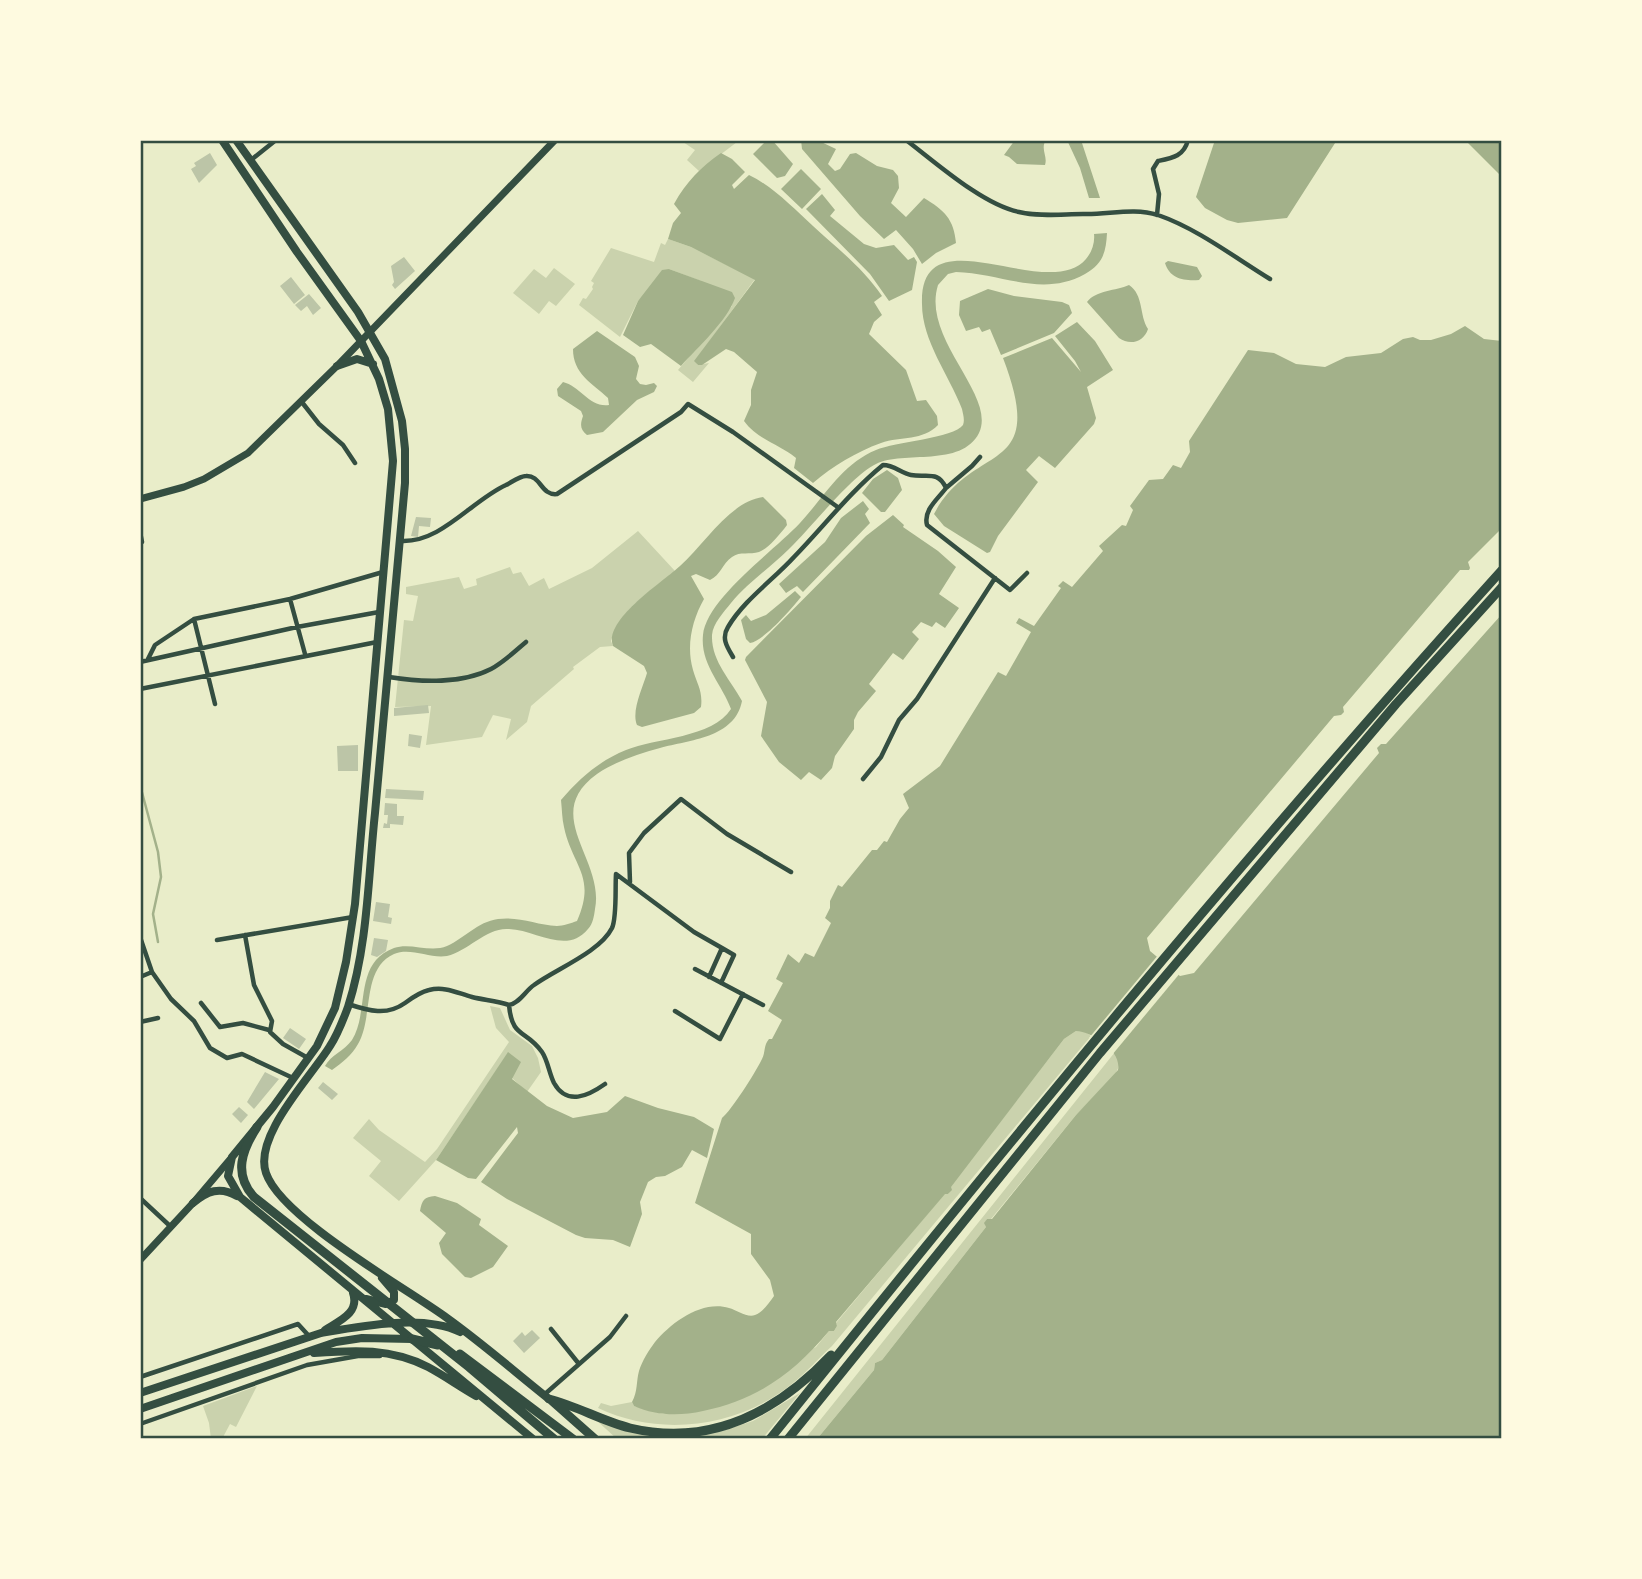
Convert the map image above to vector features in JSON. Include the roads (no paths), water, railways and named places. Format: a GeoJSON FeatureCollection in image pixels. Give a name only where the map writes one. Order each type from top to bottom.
{"type":"FeatureCollection","features":[{"type":"Feature","properties":{"kind":"highway"},"geometry":{"type":"LineString","coordinates":[[222,140],[296,252],[362,341],[388,409],[393,442],[378,641],[353,917],[346,962],[335,1007],[321,1039],[295,1079],[232,1157],[228,1176],[240,1197]]}},
{"type":"Feature","properties":{"kind":"highway"},"geometry":{"type":"LineString","coordinates":[[236,140],[371,332],[388,369],[402,421],[405,483],[365,925],[348,1004],[332,1044],[270,1134],[264,1164],[268,1178],[292,1207],[378,1273],[425,1302],[547,1396],[595,1439]]}},
{"type":"Feature","properties":{"kind":"highway"},"geometry":{"type":"LineString","coordinates":[[337,366],[357,359],[373,364]]}},
{"type":"Feature","properties":{"kind":"highway"},"geometry":{"type":"LineString","coordinates":[[770,1439],[1090,1046],[1387,698],[1502,570]]}},
{"type":"Feature","properties":{"kind":"highway"},"geometry":{"type":"LineString","coordinates":[[788,1439],[1100,1053],[1396,704],[1502,587]]}},
{"type":"Feature","properties":{"kind":"highway"},"geometry":{"type":"LineString","coordinates":[[257,1127],[242,1157],[241,1172],[246,1187],[260,1202],[554,1439]]}},
{"type":"Feature","properties":{"kind":"highway"},"geometry":{"type":"LineString","coordinates":[[193,1203],[211,1191],[225,1191],[240,1197],[533,1439]]}},
{"type":"Feature","properties":{"kind":"highway"},"geometry":{"type":"LineString","coordinates":[[357,1295],[386,1304],[394,1300],[394,1293],[378,1273]]}},
{"type":"Feature","properties":{"kind":"highway"},"geometry":{"type":"LineString","coordinates":[[321,1333],[353,1310],[357,1295]]}},
{"type":"Feature","properties":{"kind":"highway"},"geometry":{"type":"LineString","coordinates":[[547,1396],[607,1421],[649,1431],[688,1433],[730,1424],[757,1414],[794,1391],[880,1303]]}},
{"type":"Feature","properties":{"kind":"highway"},"geometry":{"type":"LineString","coordinates":[[472,1338],[439,1325],[348,1328],[321,1333],[140,1394],[142,1409],[348,1340],[412,1339],[441,1346],[470,1360],[573,1439]]}},
{"type":"Feature","properties":{"kind":"highway"},"geometry":{"type":"LineString","coordinates":[[304,1353],[376,1350],[401,1356],[428,1367],[488,1403]]}},
{"type":"Feature","properties":{"kind":"main road"},"geometry":{"type":"LineString","coordinates":[[140,499],[184,487],[234,463],[248,453],[371,332],[555,140]]}},
{"type":"Feature","properties":{"kind":"main road"},"geometry":{"type":"LineString","coordinates":[[140,1260],[232,1157]]}},
{"type":"Feature","properties":{"kind":"street"},"geometry":{"type":"LineString","coordinates":[[250,160],[276,140]]}},
{"type":"Feature","properties":{"kind":"street"},"geometry":{"type":"LineString","coordinates":[[906,140],[967,186],[999,206],[1020,213],[1088,214],[1123,211],[1157,215],[1193,231],[1270,279]]}},
{"type":"Feature","properties":{"kind":"street"},"geometry":{"type":"LineString","coordinates":[[1157,215],[1159,194],[1153,169],[1158,162],[1183,152],[1188,140]]}},
{"type":"Feature","properties":{"kind":"street"},"geometry":{"type":"LineString","coordinates":[[301,401],[319,424],[343,446],[355,463]]}},
{"type":"Feature","properties":{"kind":"street"},"geometry":{"type":"LineString","coordinates":[[400,541],[415,541],[432,535],[493,491],[525,476],[534,478],[544,492],[557,494],[681,412],[688,404],[733,432],[839,508]]}},
{"type":"Feature","properties":{"kind":"street"},"geometry":{"type":"LineString","coordinates":[[980,457],[946,488],[929,509],[925,518],[927,525],[1010,590],[1027,573]]}},
{"type":"Feature","properties":{"kind":"street"},"geometry":{"type":"LineString","coordinates":[[733,657],[724,641],[727,629],[864,481],[883,465],[890,465],[910,475],[931,474],[943,480],[946,488]]}},
{"type":"Feature","properties":{"kind":"street"},"geometry":{"type":"LineString","coordinates":[[140,532],[140,542]]}},
{"type":"Feature","properties":{"kind":"street"},"geometry":{"type":"LineString","coordinates":[[148,659],[155,645],[194,619],[289,600],[384,572]]}},
{"type":"Feature","properties":{"kind":"street"},"geometry":{"type":"LineString","coordinates":[[863,779],[880,757],[899,720],[917,699],[995,578]]}},
{"type":"Feature","properties":{"kind":"street"},"geometry":{"type":"LineString","coordinates":[[289,600],[305,654]]}},
{"type":"Feature","properties":{"kind":"street"},"geometry":{"type":"LineString","coordinates":[[140,662],[297,627],[380,612]]}},
{"type":"Feature","properties":{"kind":"street"},"geometry":{"type":"LineString","coordinates":[[194,619],[215,704]]}},
{"type":"Feature","properties":{"kind":"street"},"geometry":{"type":"LineString","coordinates":[[140,689],[378,641]]}},
{"type":"Feature","properties":{"kind":"street"},"geometry":{"type":"LineString","coordinates":[[388,677],[407,680],[454,679],[477,674],[501,662],[526,642]]}},
{"type":"Feature","properties":{"kind":"street"},"geometry":{"type":"LineString","coordinates":[[630,883],[629,853],[644,833],[681,799],[727,834],[791,872]]}},
{"type":"Feature","properties":{"kind":"street"},"geometry":{"type":"LineString","coordinates":[[348,1004],[380,1012],[392,1010],[421,992],[440,988],[509,1005],[518,1001],[528,989],[600,943],[613,926],[616,874],[694,932],[734,955],[721,983]]}},
{"type":"Feature","properties":{"kind":"street"},"geometry":{"type":"LineString","coordinates":[[217,940],[353,917]]}},
{"type":"Feature","properties":{"kind":"street"},"geometry":{"type":"LineString","coordinates":[[244,935],[254,985],[272,1020],[273,1024],[269,1030]]}},
{"type":"Feature","properties":{"kind":"street"},"geometry":{"type":"LineString","coordinates":[[140,937],[152,972],[171,999],[194,1021],[211,1048],[227,1058],[242,1054],[295,1079]]}},
{"type":"Feature","properties":{"kind":"street"},"geometry":{"type":"LineString","coordinates":[[709,977],[722,948]]}},
{"type":"Feature","properties":{"kind":"street"},"geometry":{"type":"LineString","coordinates":[[695,969],[763,1005]]}},
{"type":"Feature","properties":{"kind":"street"},"geometry":{"type":"LineString","coordinates":[[140,977],[152,972]]}},
{"type":"Feature","properties":{"kind":"street"},"geometry":{"type":"LineString","coordinates":[[675,1010],[720,1039],[743,994]]}},
{"type":"Feature","properties":{"kind":"street"},"geometry":{"type":"LineString","coordinates":[[201,1003],[220,1027],[243,1023],[269,1030],[283,1044],[309,1059]]}},
{"type":"Feature","properties":{"kind":"street"},"geometry":{"type":"LineString","coordinates":[[509,1005],[510,1020],[515,1030],[542,1052],[554,1083],[564,1094],[576,1098],[589,1095],[606,1084]]}},
{"type":"Feature","properties":{"kind":"street"},"geometry":{"type":"LineString","coordinates":[[140,1022],[158,1018]]}},
{"type":"Feature","properties":{"kind":"street"},"geometry":{"type":"LineString","coordinates":[[140,1198],[171,1227]]}},
{"type":"Feature","properties":{"kind":"street"},"geometry":{"type":"LineString","coordinates":[[547,1396],[610,1337],[626,1316]]}},
{"type":"Feature","properties":{"kind":"street"},"geometry":{"type":"LineString","coordinates":[[140,1377],[298,1324],[310,1336]]}},
{"type":"Feature","properties":{"kind":"street"},"geometry":{"type":"LineString","coordinates":[[551,1329],[579,1364]]}},
{"type":"Feature","properties":{"kind":"street"},"geometry":{"type":"LineString","coordinates":[[140,1424],[307,1365],[358,1356],[401,1356]]}},
{"type":"Feature","properties":{"kind":"waterway"},"geometry":{"type":"LineString","coordinates":[[140,785],[158,852],[161,877],[153,914],[158,942]]}}]}
